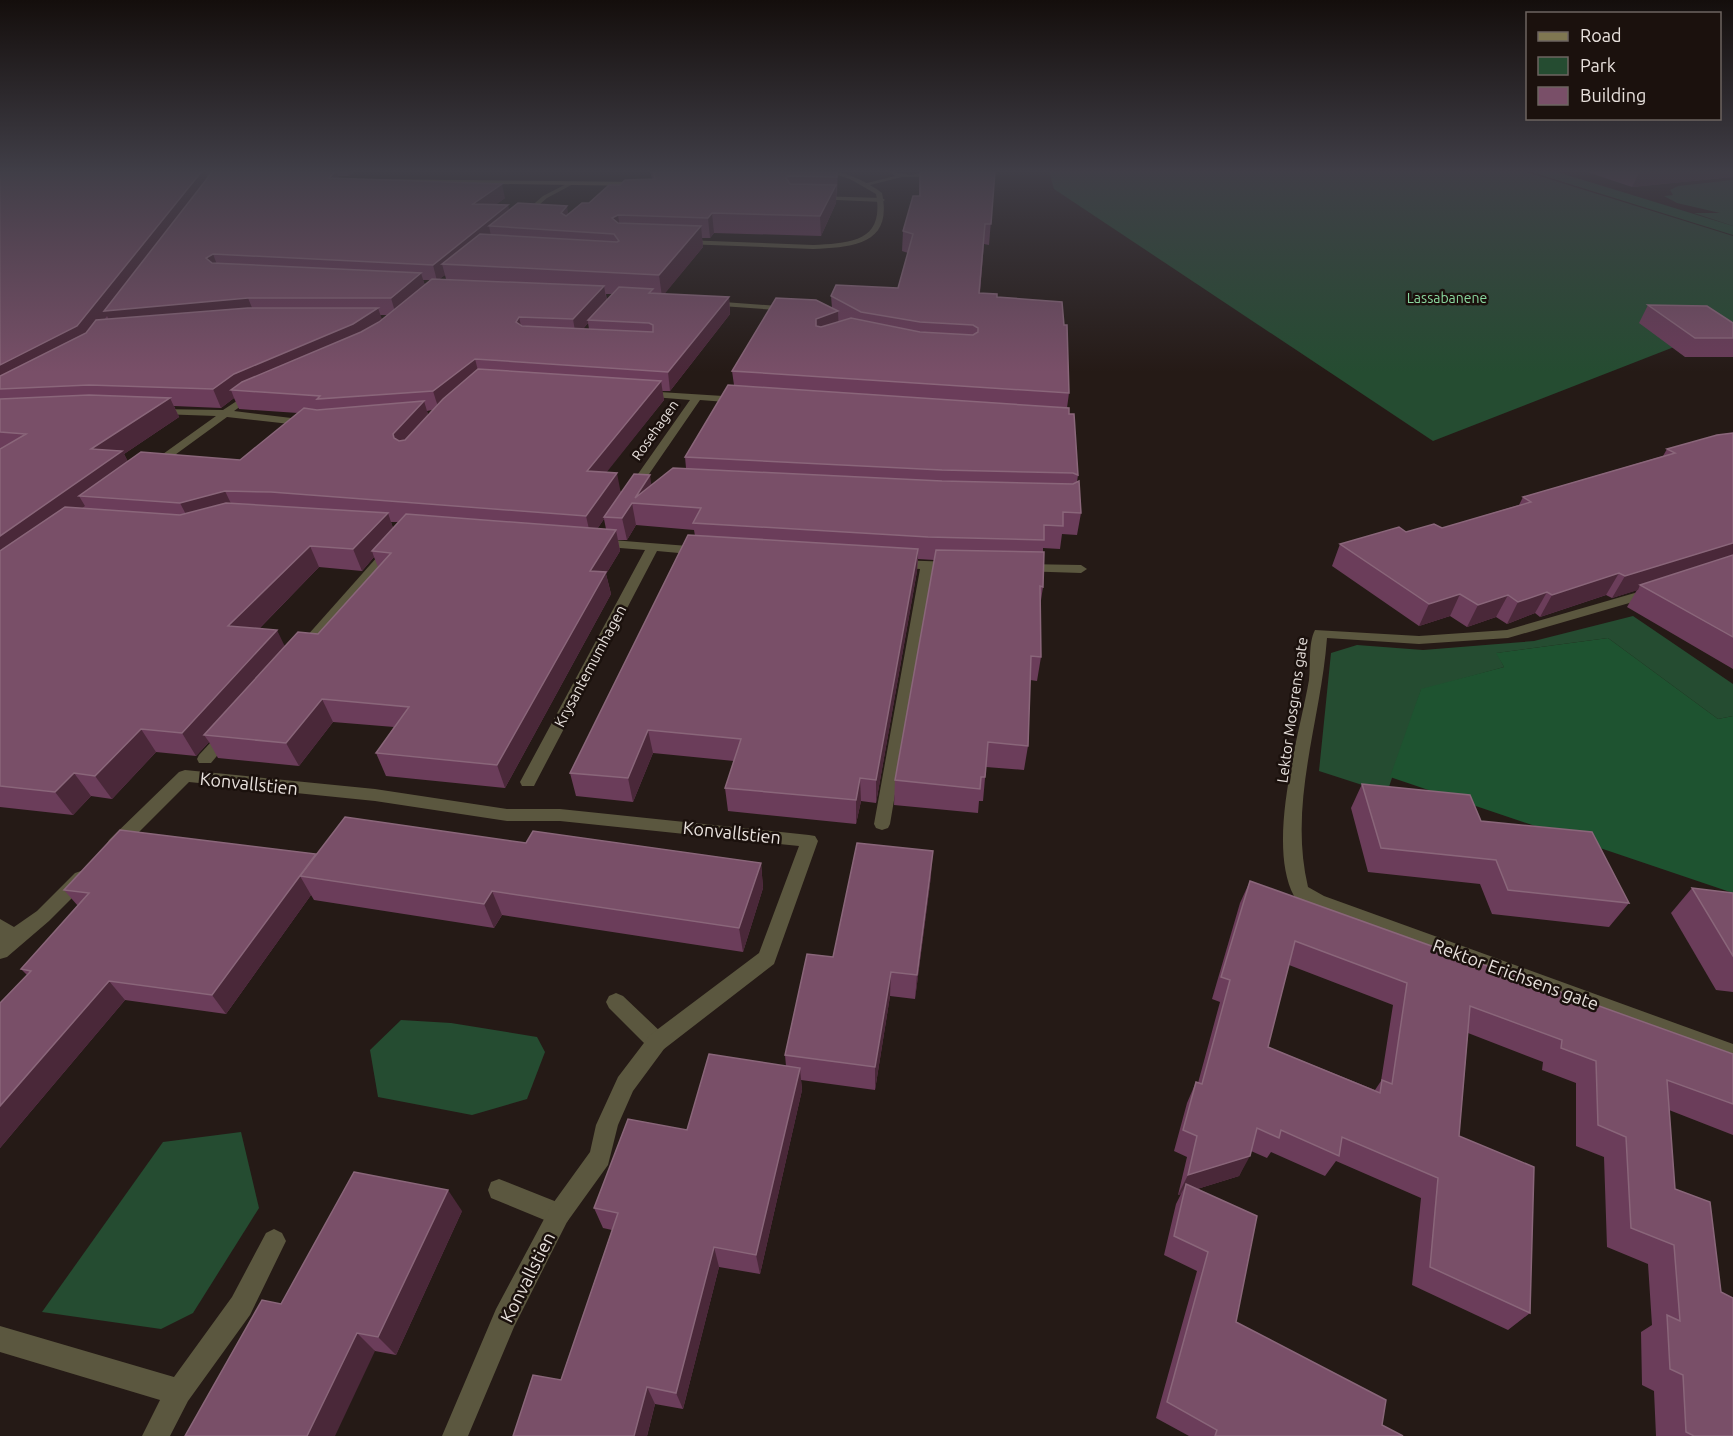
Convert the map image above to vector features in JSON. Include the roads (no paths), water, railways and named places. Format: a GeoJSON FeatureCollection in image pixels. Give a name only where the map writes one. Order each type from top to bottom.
{"type":"FeatureCollection","features":[{"type":"Feature","properties":{"kind":"street"},"geometry":{"type":"LineString","coordinates":[[680,242],[813,247],[869,238]]}},
{"type":"Feature","properties":{"kind":"street"},"geometry":{"type":"LineString","coordinates":[[700,303],[760,306],[803,312]]}},
{"type":"Feature","properties":{"kind":"street"},"geometry":{"type":"LineString","coordinates":[[141,474],[223,413],[262,389]]}},
{"type":"Feature","properties":{"kind":"street","name":"Rosehagen"},"geometry":{"type":"LineString","coordinates":[[629,393],[744,400]]}},
{"type":"Feature","properties":{"kind":"street","name":"Rosehagen"},"geometry":{"type":"LineString","coordinates":[[626,499],[644,481],[697,397]]}},
{"type":"Feature","properties":{"kind":"street"},"geometry":{"type":"LineString","coordinates":[[144,411],[223,413],[324,424]]}},
{"type":"Feature","properties":{"kind":"street"},"geometry":{"type":"LineString","coordinates":[[291,662],[400,539]]}},
{"type":"Feature","properties":{"kind":"street"},"geometry":{"type":"LineString","coordinates":[[594,540],[652,549],[720,553]]}},
{"type":"Feature","properties":{"kind":"street","name":"Krysantemumhagen"},"geometry":{"type":"LineString","coordinates":[[528,782],[652,549]]}},
{"type":"Feature","properties":{"kind":"street"},"geometry":{"type":"LineString","coordinates":[[881,563],[962,566]]}},
{"type":"Feature","properties":{"kind":"street"},"geometry":{"type":"LineString","coordinates":[[882,824],[927,566]]}},
{"type":"Feature","properties":{"kind":"street"},"geometry":{"type":"LineString","coordinates":[[1010,567],[1081,569]]}},
{"type":"Feature","properties":{"kind":"street","name":"Lektor Mosgrens gate"},"geometry":{"type":"LineString","coordinates":[[1300,891],[1293,868],[1292,837],[1305,736],[1316,678],[1320,633],[1419,640],[1508,634],[1615,604],[1668,586]]}},
{"type":"Feature","properties":{"kind":"street"},"geometry":{"type":"LineString","coordinates":[[205,759],[236,724]]}},
{"type":"Feature","properties":{"kind":"street","name":"Konvallstien"},"geometry":{"type":"LineString","coordinates":[[5,939],[43,916],[185,776],[375,795],[507,815],[561,815],[809,841],[767,958],[657,1042],[626,1084],[607,1125],[600,1157],[559,1214],[505,1318],[455,1436]]}},
{"type":"Feature","properties":{"kind":"street","name":"Rektor Erichsens gate"},"geometry":{"type":"LineString","coordinates":[[1300,891],[1318,901],[1733,1053]]}},
{"type":"Feature","properties":{"kind":"street"},"geometry":{"type":"LineString","coordinates":[[616,1002],[657,1042]]}},
{"type":"Feature","properties":{"kind":"street"},"geometry":{"type":"LineString","coordinates":[[499,1190],[559,1214]]}},
{"type":"Feature","properties":{"kind":"street"},"geometry":{"type":"LineString","coordinates":[[155,1436],[179,1392],[241,1306],[274,1241]]}},
{"type":"Feature","properties":{"kind":"street"},"geometry":{"type":"LineString","coordinates":[[0,1339],[179,1392]]}},
{"type":"Feature","properties":{"kind":"park label","name":"Lassabanene"},"geometry":{"type":"Point","coordinates":[1447,298]}}]}
